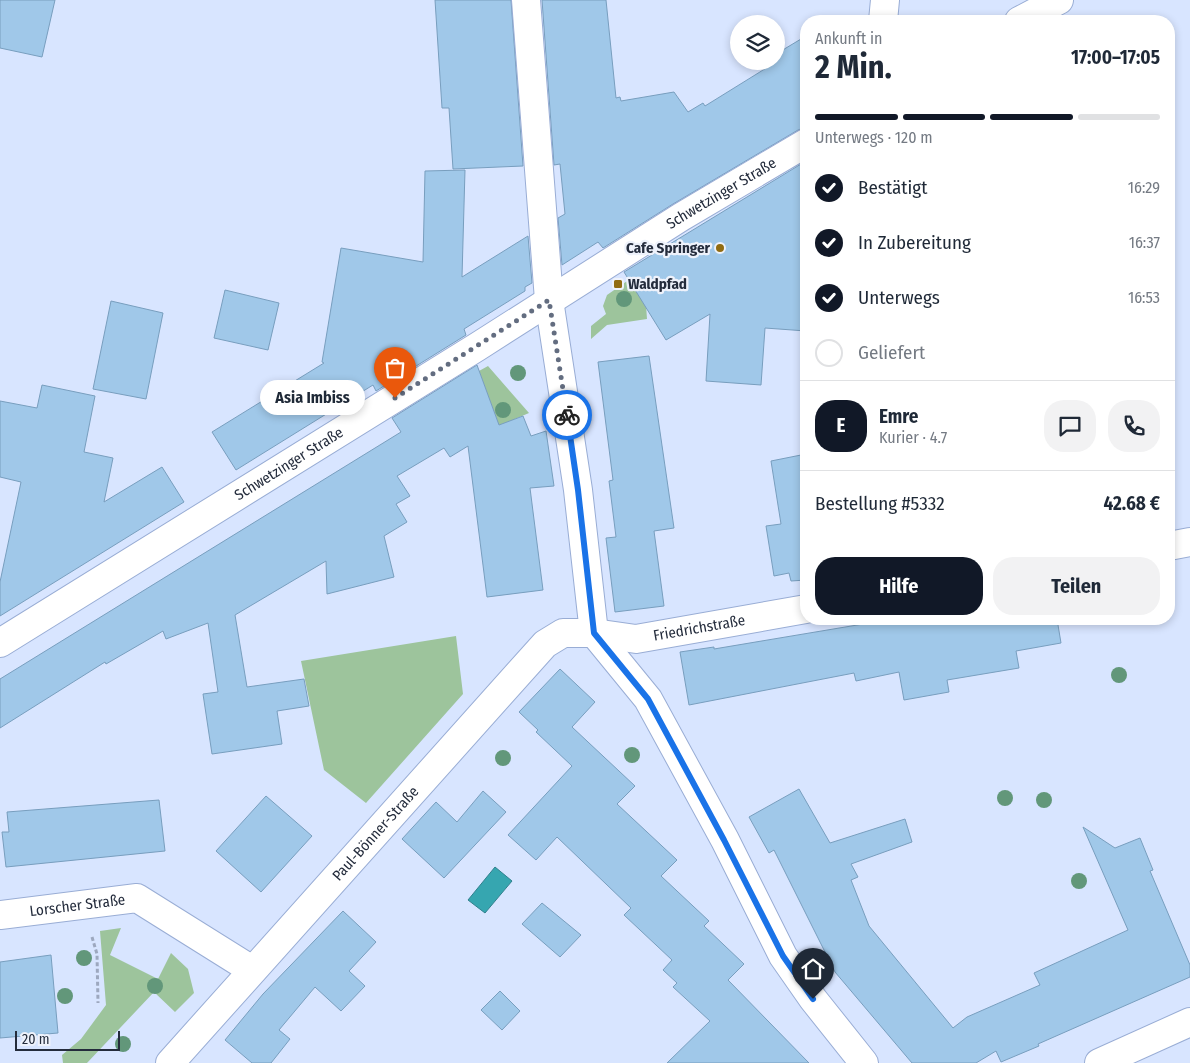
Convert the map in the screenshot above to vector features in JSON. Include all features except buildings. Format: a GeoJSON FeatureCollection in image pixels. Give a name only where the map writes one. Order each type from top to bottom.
{"type":"FeatureCollection","features":[{"type":"Feature","properties":{"kind":"street"},"geometry":{"type":"LineString","coordinates":[[526,0],[549,300],[578,490],[594,633],[648,699],[724,840],[783,956],[813,999],[864,1063]]}},
{"type":"Feature","properties":{"kind":"street"},"geometry":{"type":"LineString","coordinates":[[884,15],[885,0]]}},
{"type":"Feature","properties":{"kind":"street"},"geometry":{"type":"LineString","coordinates":[[1030,15],[1058,0]]}},
{"type":"Feature","properties":{"kind":"street","name":"Schwetzinger Straße"},"geometry":{"type":"LineString","coordinates":[[0,643],[477,348],[549,300],[800,148]]}},
{"type":"Feature","properties":{"kind":"street"},"geometry":{"type":"LineString","coordinates":[[1175,545],[1190,542]]}},
{"type":"Feature","properties":{"kind":"street","name":"Friedrichstraße"},"geometry":{"type":"LineString","coordinates":[[594,633],[636,639],[800,610]]}},
{"type":"Feature","properties":{"kind":"street","name":"Paul-Bönner-Straße"},"geometry":{"type":"LineString","coordinates":[[170,1063],[545,644],[563,633],[594,633]]}},
{"type":"Feature","properties":{"kind":"street","name":"Lorscher Straße"},"geometry":{"type":"LineString","coordinates":[[0,916],[136,898],[252,970]]}},
{"type":"Feature","properties":{"kind":"street"},"geometry":{"type":"LineString","coordinates":[[1098,1063],[1190,1022]]}},
{"type":"Feature","properties":{"kind":"path"},"geometry":{"type":"LineString","coordinates":[[83,905],[97,954],[98,1003]]}},
{"type":"Feature","properties":{"kind":"shaded area"},"geometry":{"type":"Polygon","coordinates":[[[630,279],[646,305],[647,319],[607,325],[591,339],[591,326],[606,314],[603,306],[607,295],[630,279]]]}},
{"type":"Feature","properties":{"kind":"shaded area"},"geometry":{"type":"Polygon","coordinates":[[[488,366],[529,413],[499,426],[479,371],[488,366]]]}},
{"type":"Feature","properties":{"kind":"shaded area"},"geometry":{"type":"Polygon","coordinates":[[[456,636],[463,694],[366,803],[324,770],[301,661],[456,636]]]}},
{"type":"Feature","properties":{"kind":"shaded area"},"geometry":{"type":"Polygon","coordinates":[[[495,867],[512,881],[485,913],[468,900],[495,867]]]}},
{"type":"Feature","properties":{"kind":"shaded area"},"geometry":{"type":"Polygon","coordinates":[[[121,928],[110,955],[158,979],[171,953],[188,969],[194,993],[175,1012],[154,992],[87,1063],[63,1063],[62,1055],[81,1039],[106,1005],[100,931],[121,928]]]}},
{"type":"Feature","properties":{"kind":"way so far"},"geometry":{"type":"LineString","coordinates":[[395,398],[477,348],[549,300],[567,415]]}},
{"type":"Feature","properties":{"kind":"place","name":"Cafe Springer"},"geometry":{"type":"Point","coordinates":[720,248]}},
{"type":"Feature","properties":{"kind":"place","name":"Waldpfad"},"geometry":{"type":"Point","coordinates":[618,284]}},
{"type":"Feature","properties":{"kind":"place","name":"Asia Imbiss"},"geometry":{"type":"Point","coordinates":[395,398]}},
{"type":"Feature","properties":{"kind":"route"},"geometry":{"type":"LineString","coordinates":[[567,415],[578,490],[594,633],[648,699],[724,840],[783,956],[813,999]]}}]}
